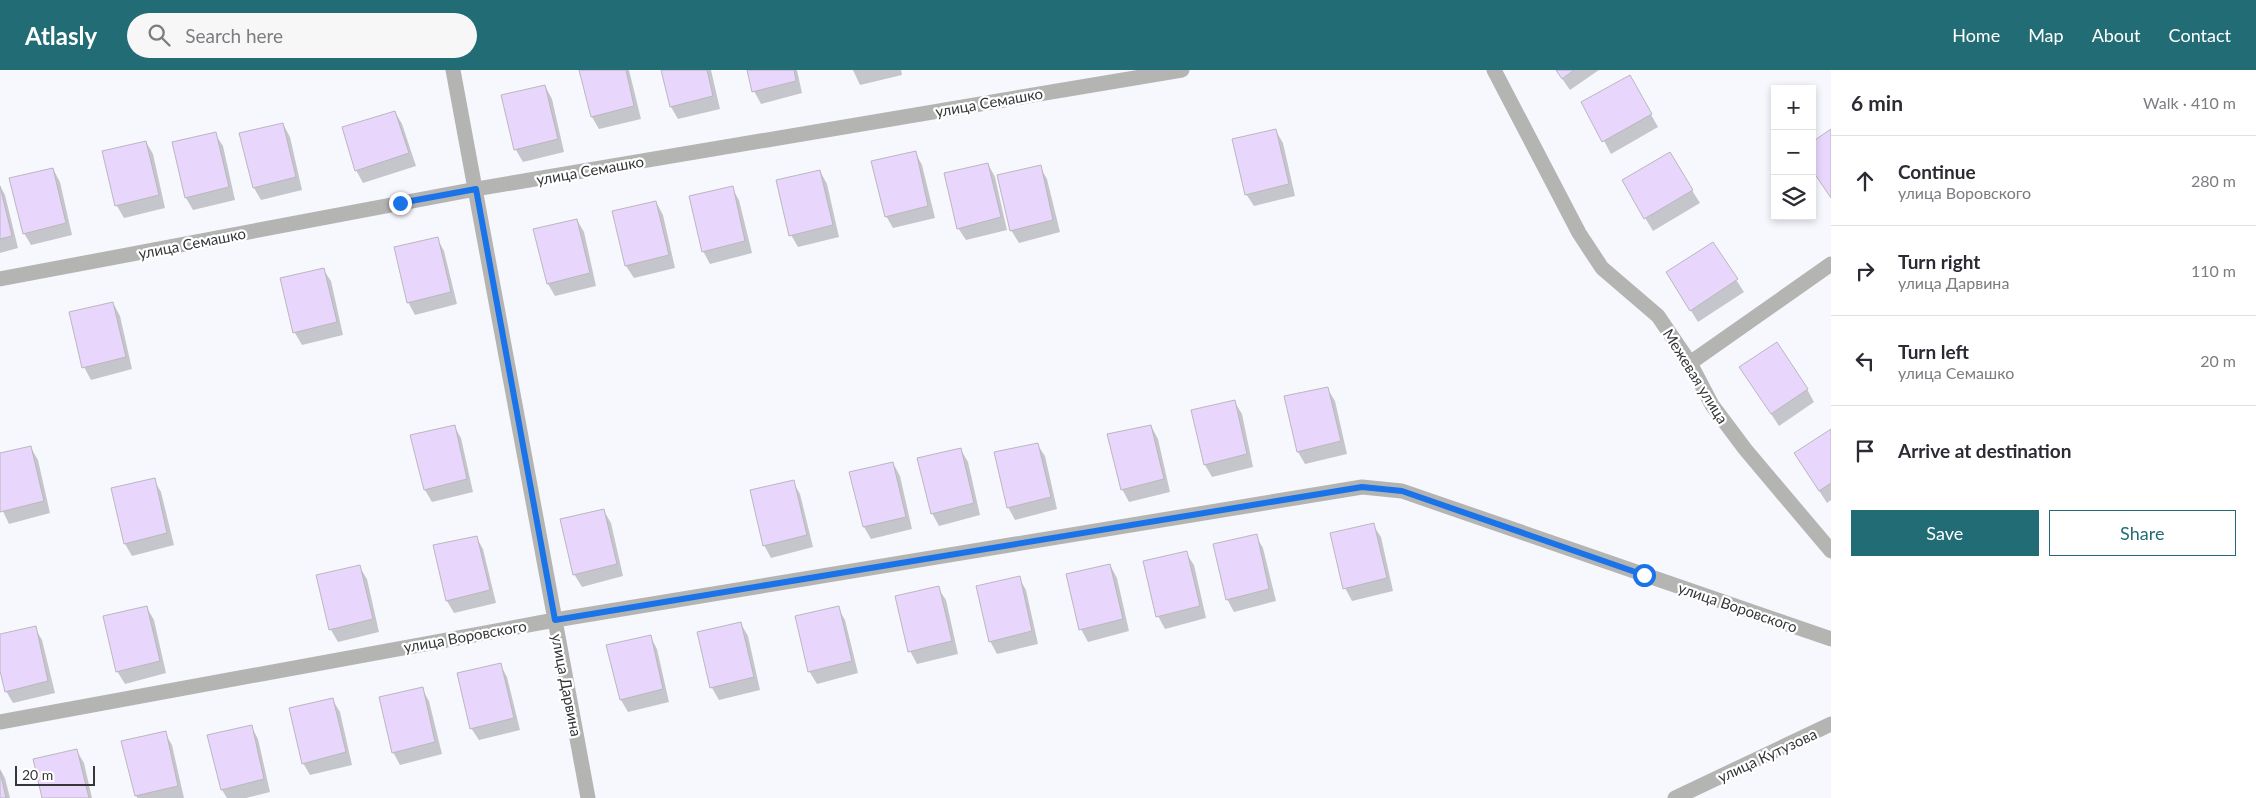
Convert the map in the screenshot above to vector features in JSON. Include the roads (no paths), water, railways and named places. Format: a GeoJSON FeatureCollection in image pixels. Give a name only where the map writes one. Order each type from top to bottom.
{"type":"FeatureCollection","features":[{"type":"Feature","properties":{"kind":"street","name":"улица Дарвина"},"geometry":{"type":"LineString","coordinates":[[453,70],[588,798]]}},
{"type":"Feature","properties":{"kind":"street","name":"улица Семашко"},"geometry":{"type":"LineString","coordinates":[[0,279],[476,189],[1182,70]]}},
{"type":"Feature","properties":{"kind":"street","name":"Межевая улица"},"geometry":{"type":"LineString","coordinates":[[1494,70],[1579,233],[1602,268],[1658,316],[1690,363],[1712,406],[1745,449],[1831,551]]}},
{"type":"Feature","properties":{"kind":"street"},"geometry":{"type":"LineString","coordinates":[[1690,363],[1831,264]]}},
{"type":"Feature","properties":{"kind":"street","name":"улица Воровского"},"geometry":{"type":"LineString","coordinates":[[0,722],[555,620],[1362,487],[1402,491],[1831,639]]}},
{"type":"Feature","properties":{"kind":"street","name":"улица Кутузова"},"geometry":{"type":"LineString","coordinates":[[1675,798],[1831,724]]}}]}
